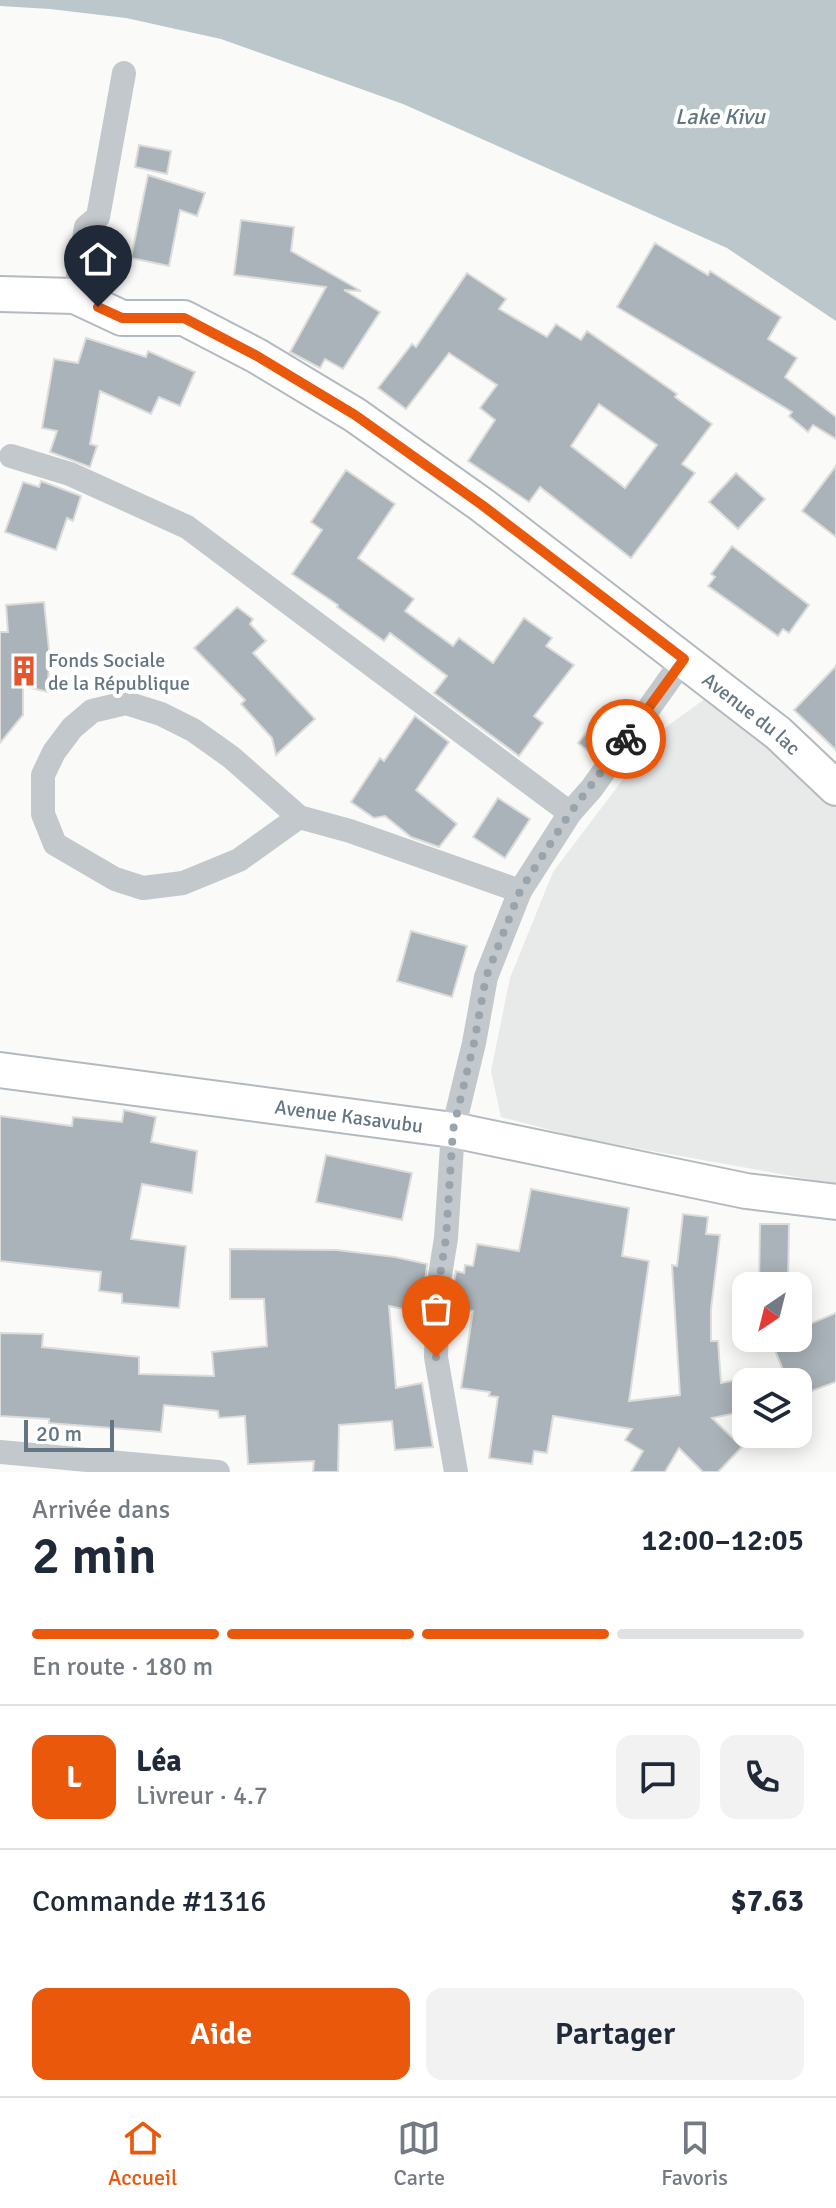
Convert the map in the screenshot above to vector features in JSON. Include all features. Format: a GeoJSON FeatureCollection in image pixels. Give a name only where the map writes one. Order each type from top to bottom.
{"type":"FeatureCollection","features":[{"type":"Feature","properties":{"kind":"street"},"geometry":{"type":"LineString","coordinates":[[75,296],[86,227],[98,217],[124,73]]}},
{"type":"Feature","properties":{"kind":"street","name":"Avenue du lac"},"geometry":{"type":"LineString","coordinates":[[0,294],[75,296],[122,318],[184,318],[318,393],[355,415],[482,505],[684,659],[778,733],[836,788]]}},
{"type":"Feature","properties":{"kind":"street"},"geometry":{"type":"LineString","coordinates":[[11,456],[70,474],[187,527],[570,813]]}},
{"type":"Feature","properties":{"kind":"street"},"geometry":{"type":"LineString","coordinates":[[456,1472],[436,1357],[438,1288],[446,1238],[453,1130],[486,977],[520,891],[570,813],[592,788],[684,659]]}},
{"type":"Feature","properties":{"kind":"street"},"geometry":{"type":"LineString","coordinates":[[299,817],[239,860],[183,883],[143,888],[115,879],[55,844],[43,814],[43,775],[54,752],[72,728],[92,711],[126,703],[161,714],[193,730],[231,757],[299,817],[350,831],[520,891]]}},
{"type":"Feature","properties":{"kind":"street","name":"Avenue Kasavubu"},"geometry":{"type":"LineString","coordinates":[[0,1070],[453,1130],[746,1191],[836,1202]]}},
{"type":"Feature","properties":{"kind":"street"},"geometry":{"type":"LineString","coordinates":[[0,1452],[218,1472]]}},
{"type":"Feature","properties":{"kind":"shaded area"},"geometry":{"type":"Polygon","coordinates":[[[706,698],[813,783],[836,807],[836,1184],[580,1138],[501,1117],[491,1071],[510,978],[553,872],[658,733],[706,698]]]}},
{"type":"Feature","properties":{"kind":"water","name":"Lake Kivu"},"geometry":{"type":"Polygon","coordinates":[[[0,0],[836,0],[836,321],[727,248],[403,104],[221,39],[126,18],[0,6],[0,0]]]}},
{"type":"Feature","properties":{"kind":"building"},"geometry":{"type":"Polygon","coordinates":[[[139,145],[171,151],[167,174],[135,167],[139,145]]]}},
{"type":"Feature","properties":{"kind":"building"},"geometry":{"type":"Polygon","coordinates":[[[148,175],[205,193],[197,216],[180,210],[169,266],[131,258],[148,175]]]}},
{"type":"Feature","properties":{"kind":"building"},"geometry":{"type":"Polygon","coordinates":[[[241,220],[294,227],[291,251],[361,291],[344,290],[380,312],[343,369],[325,359],[320,368],[290,352],[326,287],[234,275],[241,220]]]}},
{"type":"Feature","properties":{"kind":"building"},"geometry":{"type":"Polygon","coordinates":[[[655,243],[708,275],[710,271],[781,317],[768,339],[797,358],[785,377],[836,417],[836,439],[813,425],[808,432],[789,416],[792,412],[617,307],[655,243]]]}},
{"type":"Feature","properties":{"kind":"building"},"geometry":{"type":"Polygon","coordinates":[[[467,273],[506,299],[499,309],[547,337],[556,324],[581,340],[587,331],[677,394],[675,397],[712,424],[682,464],[695,473],[631,558],[540,487],[529,502],[468,461],[495,420],[480,408],[497,385],[449,353],[406,409],[378,388],[412,344],[416,347],[467,273]],[[599,404],[571,446],[625,488],[657,445],[599,404]]]}},
{"type":"Feature","properties":{"kind":"building"},"geometry":{"type":"Polygon","coordinates":[[[86,338],[146,357],[148,351],[195,372],[180,406],[159,397],[151,414],[100,391],[90,444],[97,446],[90,467],[50,452],[57,431],[42,428],[54,359],[78,363],[86,338]]]}},
{"type":"Feature","properties":{"kind":"building"},"geometry":{"type":"Polygon","coordinates":[[[836,466],[836,537],[802,511],[836,466]]]}},
{"type":"Feature","properties":{"kind":"building"},"geometry":{"type":"Polygon","coordinates":[[[346,470],[395,504],[358,558],[414,599],[405,611],[453,646],[459,638],[493,663],[524,618],[552,638],[546,646],[574,665],[534,716],[543,723],[519,756],[434,693],[447,676],[390,633],[384,641],[292,574],[322,530],[311,522],[346,470]]]}},
{"type":"Feature","properties":{"kind":"building"},"geometry":{"type":"Polygon","coordinates":[[[736,473],[765,499],[738,529],[709,502],[736,473]]]}},
{"type":"Feature","properties":{"kind":"building"},"geometry":{"type":"Polygon","coordinates":[[[41,481],[81,496],[73,521],[67,518],[56,550],[5,532],[23,482],[39,487],[41,481]]]}},
{"type":"Feature","properties":{"kind":"building"},"geometry":{"type":"Polygon","coordinates":[[[732,546],[809,605],[789,633],[783,629],[778,636],[708,586],[715,577],[711,574],[732,546]]]}},
{"type":"Feature","properties":{"kind":"building","name":"Fonds Sociale de la République"},"geometry":{"type":"Polygon","coordinates":[[[44,602],[49,650],[48,692],[23,686],[23,715],[0,743],[0,632],[8,632],[6,605],[44,602]]]}},
{"type":"Feature","properties":{"kind":"building"},"geometry":{"type":"Polygon","coordinates":[[[237,607],[253,619],[250,624],[266,641],[253,653],[315,719],[276,755],[272,738],[241,704],[245,700],[194,648],[237,607]]]}},
{"type":"Feature","properties":{"kind":"building"},"geometry":{"type":"Polygon","coordinates":[[[836,666],[836,750],[794,710],[836,666]]]}},
{"type":"Feature","properties":{"kind":"building"},"geometry":{"type":"Polygon","coordinates":[[[415,716],[449,742],[416,790],[457,824],[439,847],[411,837],[385,816],[374,818],[351,802],[380,758],[384,761],[415,716]]]}},
{"type":"Feature","properties":{"kind":"building"},"geometry":{"type":"Polygon","coordinates":[[[595,722],[611,735],[596,757],[578,743],[595,722]]]}},
{"type":"Feature","properties":{"kind":"building"},"geometry":{"type":"Polygon","coordinates":[[[498,798],[530,819],[505,858],[473,837],[498,798]]]}},
{"type":"Feature","properties":{"kind":"building"},"geometry":{"type":"Polygon","coordinates":[[[411,931],[467,946],[452,997],[397,981],[411,931]]]}},
{"type":"Feature","properties":{"kind":"building"},"geometry":{"type":"Polygon","coordinates":[[[124,1110],[156,1117],[151,1142],[197,1151],[192,1193],[142,1184],[131,1239],[186,1246],[179,1308],[122,1303],[122,1294],[99,1291],[101,1272],[0,1261],[0,1116],[72,1126],[73,1117],[122,1122],[124,1110]]]}},
{"type":"Feature","properties":{"kind":"building"},"geometry":{"type":"Polygon","coordinates":[[[326,1155],[412,1173],[402,1220],[316,1202],[326,1155]]]}},
{"type":"Feature","properties":{"kind":"building"},"geometry":{"type":"Polygon","coordinates":[[[531,1189],[629,1208],[622,1256],[649,1261],[629,1401],[680,1395],[672,1265],[677,1266],[683,1214],[708,1217],[706,1234],[720,1235],[711,1309],[711,1341],[718,1341],[721,1383],[732,1381],[732,1414],[712,1418],[732,1437],[732,1448],[741,1448],[718,1472],[703,1472],[679,1448],[665,1472],[631,1472],[643,1451],[625,1440],[632,1429],[553,1416],[547,1453],[534,1451],[532,1464],[489,1458],[498,1397],[489,1396],[490,1392],[461,1388],[473,1311],[452,1308],[453,1289],[456,1271],[464,1273],[465,1265],[473,1266],[477,1244],[519,1251],[531,1189]]]}},
{"type":"Feature","properties":{"kind":"building"},"geometry":{"type":"Polygon","coordinates":[[[760,1224],[789,1224],[788,1272],[759,1272],[760,1224]]]}},
{"type":"Feature","properties":{"kind":"building"},"geometry":{"type":"Polygon","coordinates":[[[230,1249],[337,1250],[427,1264],[423,1303],[419,1302],[417,1312],[389,1306],[396,1388],[422,1383],[433,1447],[395,1450],[392,1421],[339,1425],[338,1472],[313,1472],[314,1461],[248,1464],[245,1416],[219,1418],[218,1411],[164,1405],[161,1432],[0,1416],[0,1333],[43,1334],[42,1347],[139,1357],[139,1374],[214,1376],[212,1352],[267,1346],[264,1299],[230,1299],[230,1249]]]}},
{"type":"Feature","properties":{"kind":"building"},"geometry":{"type":"Polygon","coordinates":[[[836,1313],[836,1382],[812,1391],[812,1368],[782,1368],[776,1352],[812,1352],[812,1323],[836,1313]]]}},
{"type":"Feature","properties":{"kind":"way so far"},"geometry":{"type":"LineString","coordinates":[[436,1357],[438,1288],[446,1238],[453,1130],[486,977],[520,891],[570,813],[592,788],[626,739]]}},
{"type":"Feature","properties":{"kind":"place","name":"Fonds Sociale de la République"},"geometry":{"type":"Point","coordinates":[24,671]}},
{"type":"Feature","properties":{"kind":"route"},"geometry":{"type":"LineString","coordinates":[[98,307],[122,318],[184,318],[257,356],[355,415],[482,505],[684,659],[626,739]]}}]}
